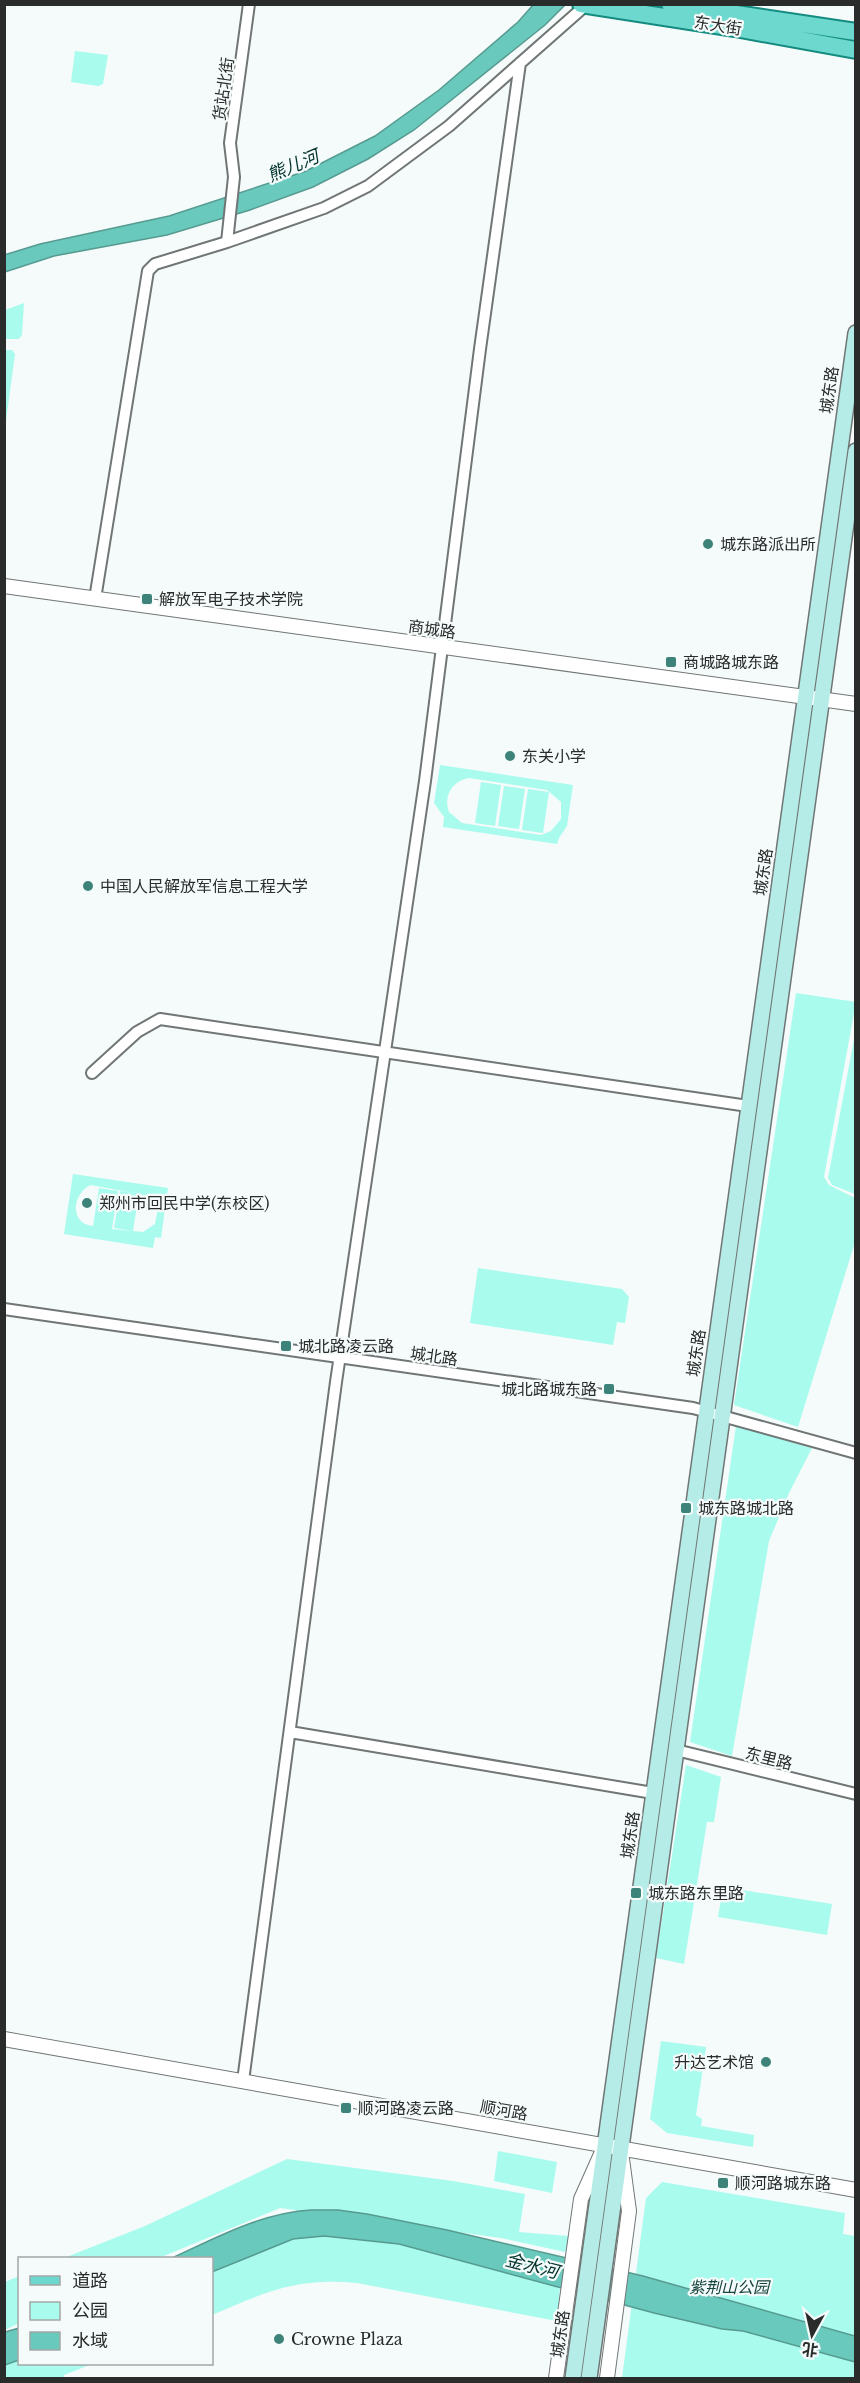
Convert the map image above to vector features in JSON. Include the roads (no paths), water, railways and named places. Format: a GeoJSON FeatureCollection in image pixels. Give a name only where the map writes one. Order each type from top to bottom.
{"type":"FeatureCollection","features":[{"type":"Feature","properties":{"kind":"main road","name":"东大街"},"geometry":{"type":"LineString","coordinates":[[580,4],[735,28],[855,50]]}},
{"type":"Feature","properties":{"kind":"main road","name":"东大街"},"geometry":{"type":"LineString","coordinates":[[670,4],[855,32]]}},
{"type":"Feature","properties":{"kind":"main road","name":"城东路"},"geometry":{"type":"LineString","coordinates":[[573,2379],[855,333]]}},
{"type":"Feature","properties":{"kind":"main road","name":"城东路"},"geometry":{"type":"LineString","coordinates":[[589,2379],[855,452]]}},
{"type":"Feature","properties":{"kind":"street","name":"货站北街"},"geometry":{"type":"LineString","coordinates":[[227,242],[234,177],[230,143],[249,4]]}},
{"type":"Feature","properties":{"kind":"street"},"geometry":{"type":"LineString","coordinates":[[95,599],[148,271],[155,264],[324,208],[368,186],[450,126],[586,5]]}},
{"type":"Feature","properties":{"kind":"street"},"geometry":{"type":"LineString","coordinates":[[243,2081],[340,1358],[425,781],[478,360],[520,63]]}},
{"type":"Feature","properties":{"kind":"street","name":"商城路"},"geometry":{"type":"LineString","coordinates":[[4,586],[855,704]]}},
{"type":"Feature","properties":{"kind":"street"},"geometry":{"type":"LineString","coordinates":[[92,1073],[137,1032],[160,1019],[748,1106]]}},
{"type":"Feature","properties":{"kind":"street","name":"城北路"},"geometry":{"type":"LineString","coordinates":[[4,1309],[706,1412],[855,1453]]}},
{"type":"Feature","properties":{"kind":"street"},"geometry":{"type":"LineString","coordinates":[[290,1732],[653,1794]]}},
{"type":"Feature","properties":{"kind":"street","name":"东里路"},"geometry":{"type":"LineString","coordinates":[[676,1750],[855,1794]]}},
{"type":"Feature","properties":{"kind":"street","name":"顺河路"},"geometry":{"type":"LineString","coordinates":[[4,2039],[855,2190]]}},
{"type":"Feature","properties":{"kind":"street"},"geometry":{"type":"LineString","coordinates":[[556,2379],[581,2199],[604,2146]]}},
{"type":"Feature","properties":{"kind":"street"},"geometry":{"type":"LineString","coordinates":[[607,2379],[629,2211],[620,2148]]}},
{"type":"Feature","properties":{"kind":"water"},"geometry":{"type":"Polygon","coordinates":[[[533,5],[565,5],[545,25],[414,130],[368,159],[313,187],[250,210],[167,235],[54,256],[5,272],[4,255],[40,244],[169,216],[306,171],[375,136],[439,90],[518,22],[533,5]]]}},
{"type":"Feature","properties":{"kind":"water","name":"金水河"},"geometry":{"type":"Polygon","coordinates":[[[338,2210],[367,2214],[447,2230],[643,2276],[855,2336],[855,2362],[743,2331],[722,2329],[654,2313],[399,2244],[324,2236],[293,2239],[213,2272],[213,2257],[174,2257],[257,2221],[293,2212],[338,2210]]]}},
{"type":"Feature","properties":{"kind":"water"},"geometry":{"type":"Polygon","coordinates":[[[18,2328],[18,2360],[5,2365],[5,2332],[18,2328]]]}},
{"type":"Feature","properties":{"kind":"place","name":"城东路派出所"},"geometry":{"type":"Point","coordinates":[708,544]}},
{"type":"Feature","properties":{"kind":"place","name":"解放军电子技术学院"},"geometry":{"type":"Point","coordinates":[147,599]}},
{"type":"Feature","properties":{"kind":"place","name":"商城路城东路"},"geometry":{"type":"Point","coordinates":[671,662]}},
{"type":"Feature","properties":{"kind":"place","name":"东关小学"},"geometry":{"type":"Point","coordinates":[510,756]}},
{"type":"Feature","properties":{"kind":"place","name":"中国人民解放军信息工程大学"},"geometry":{"type":"Point","coordinates":[88,886]}},
{"type":"Feature","properties":{"kind":"place","name":"郑州市回民中学(东校区)"},"geometry":{"type":"Point","coordinates":[87,1203]}},
{"type":"Feature","properties":{"kind":"place","name":"城北路凌云路"},"geometry":{"type":"Point","coordinates":[286,1346]}},
{"type":"Feature","properties":{"kind":"place","name":"城北路城东路"},"geometry":{"type":"Point","coordinates":[609,1389]}},
{"type":"Feature","properties":{"kind":"place","name":"城东路城北路"},"geometry":{"type":"Point","coordinates":[686,1508]}},
{"type":"Feature","properties":{"kind":"place","name":"城东路东里路"},"geometry":{"type":"Point","coordinates":[636,1893]}},
{"type":"Feature","properties":{"kind":"place","name":"升达艺术馆"},"geometry":{"type":"Point","coordinates":[766,2062]}},
{"type":"Feature","properties":{"kind":"place","name":"顺河路凌云路"},"geometry":{"type":"Point","coordinates":[346,2108]}},
{"type":"Feature","properties":{"kind":"place","name":"顺河路城东路"},"geometry":{"type":"Point","coordinates":[723,2183]}},
{"type":"Feature","properties":{"kind":"place","name":"Crowne Plaza"},"geometry":{"type":"Point","coordinates":[279,2339]}},
{"type":"Feature","properties":{"kind":"water label","name":"熊儿河"},"geometry":{"type":"Point","coordinates":[293,166]}},
{"type":"Feature","properties":{"kind":"park label","name":"紫荆山公园"},"geometry":{"type":"Point","coordinates":[729,2287]}}]}
